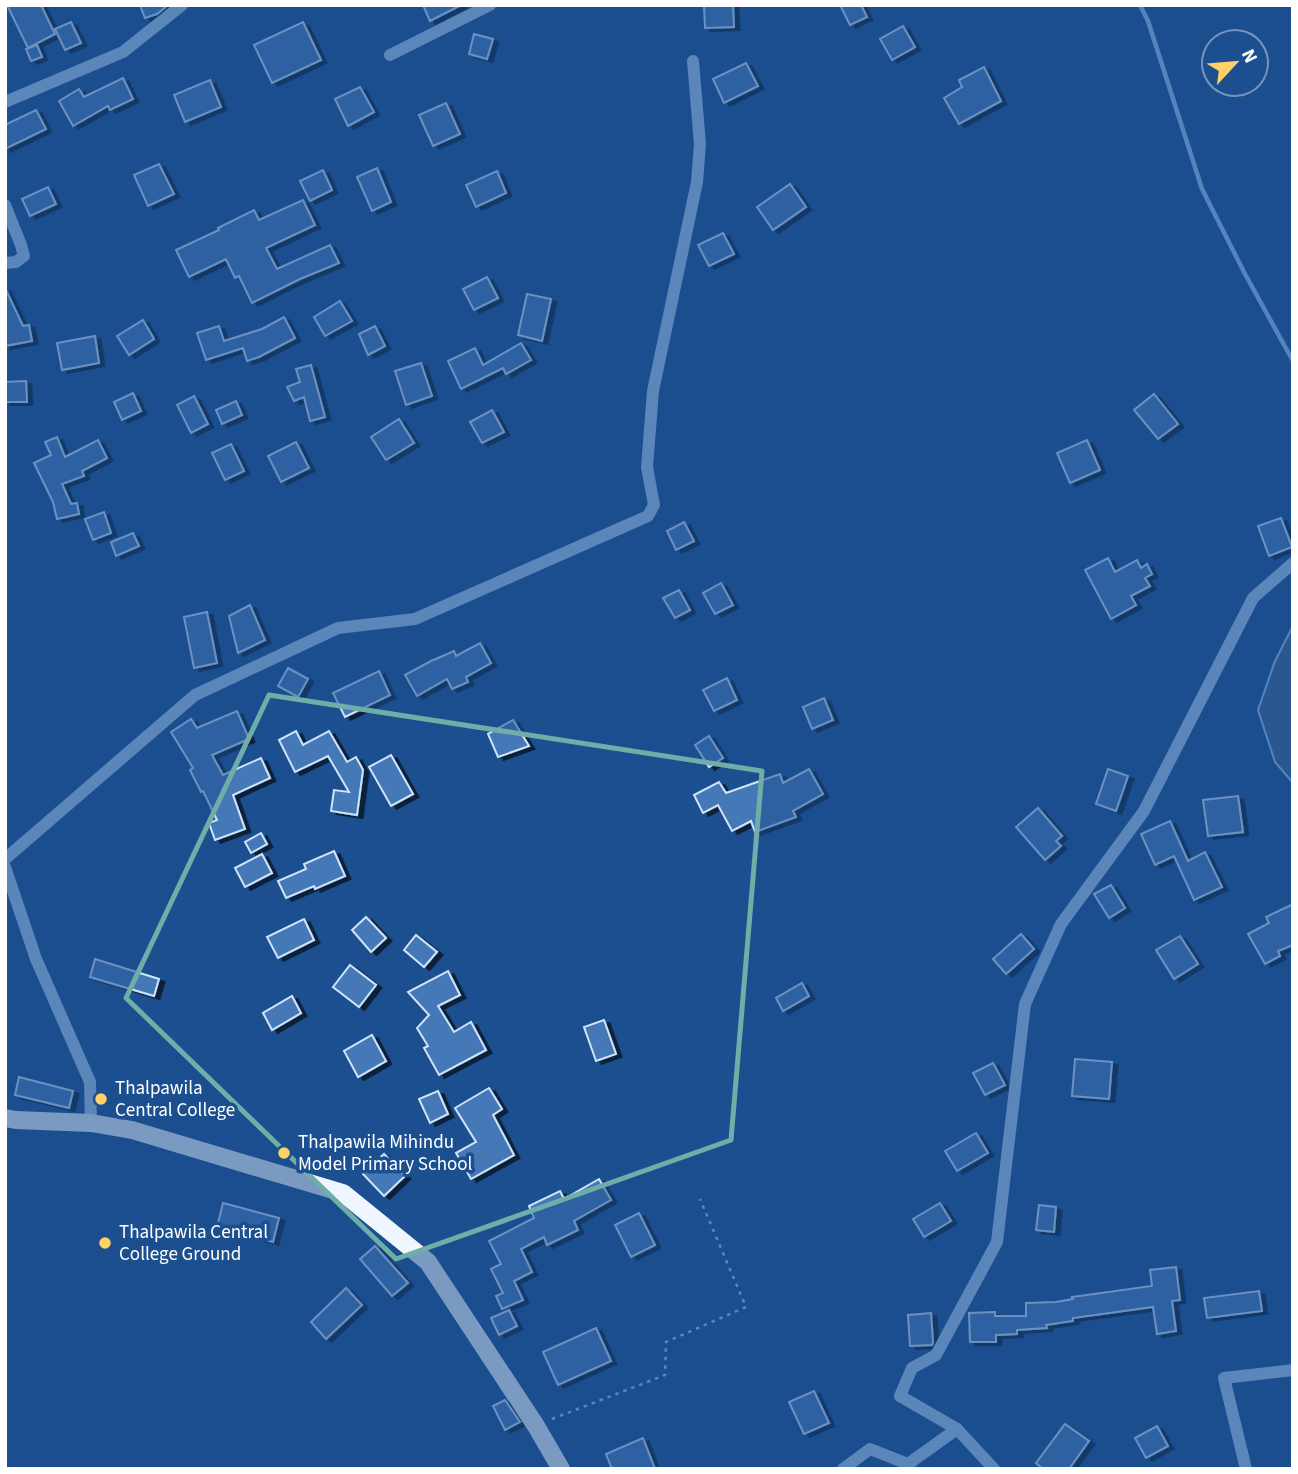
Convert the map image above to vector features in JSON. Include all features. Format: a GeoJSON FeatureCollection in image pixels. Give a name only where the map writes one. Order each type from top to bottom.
{"type":"FeatureCollection","features":[{"type":"Feature","properties":{"kind":"main road"},"geometry":{"type":"LineString","coordinates":[[5,1118],[91,1123],[132,1130],[343,1193],[428,1262],[536,1426],[561,1469]]}},
{"type":"Feature","properties":{"kind":"street"},"geometry":{"type":"LineString","coordinates":[[5,103],[123,52],[182,5]]}},
{"type":"Feature","properties":{"kind":"street"},"geometry":{"type":"LineString","coordinates":[[390,55],[490,5]]}},
{"type":"Feature","properties":{"kind":"street"},"geometry":{"type":"LineString","coordinates":[[5,859],[195,695],[338,628],[415,619],[648,516],[654,505],[647,467],[653,391],[697,182],[700,144],[693,61]]}},
{"type":"Feature","properties":{"kind":"street"},"geometry":{"type":"LineString","coordinates":[[5,205],[24,256],[16,262],[5,263]]}},
{"type":"Feature","properties":{"kind":"street"},"geometry":{"type":"LineString","coordinates":[[995,1469],[957,1429],[900,1396],[912,1368],[936,1355],[997,1241],[1025,1004],[1061,924],[1144,811],[1253,598],[1293,564]]}},
{"type":"Feature","properties":{"kind":"street"},"geometry":{"type":"LineString","coordinates":[[5,867],[36,959],[90,1082],[91,1123]]}},
{"type":"Feature","properties":{"kind":"street"},"geometry":{"type":"LineString","coordinates":[[1247,1469],[1224,1378],[1293,1370]]}},
{"type":"Feature","properties":{"kind":"street"},"geometry":{"type":"LineString","coordinates":[[843,1469],[870,1449],[908,1464],[957,1429]]}},
{"type":"Feature","properties":{"kind":"path"},"geometry":{"type":"LineString","coordinates":[[536,1426],[665,1375],[666,1342],[747,1307],[700,1199]]}},
{"type":"Feature","properties":{"kind":"highlighted area"},"geometry":{"type":"Polygon","coordinates":[[[269,695],[762,771],[731,1140],[396,1259],[126,998],[269,695]]]}},
{"type":"Feature","properties":{"kind":"water"},"geometry":{"type":"Polygon","coordinates":[[[1293,626],[1293,783],[1275,762],[1258,710],[1275,661],[1293,626]]]}},
{"type":"Feature","properties":{"kind":"building"},"geometry":{"type":"Polygon","coordinates":[[[7,5],[41,5],[55,34],[28,48],[7,5]]]}},
{"type":"Feature","properties":{"kind":"building"},"geometry":{"type":"Polygon","coordinates":[[[140,5],[168,5],[157,14],[145,18],[140,5]]]}},
{"type":"Feature","properties":{"kind":"building"},"geometry":{"type":"Polygon","coordinates":[[[423,5],[461,5],[430,21],[423,5]]]}},
{"type":"Feature","properties":{"kind":"building"},"geometry":{"type":"Polygon","coordinates":[[[704,5],[733,5],[734,27],[705,28],[704,5]]]}},
{"type":"Feature","properties":{"kind":"building"},"geometry":{"type":"Polygon","coordinates":[[[840,5],[861,5],[867,17],[850,25],[840,5]]]}},
{"type":"Feature","properties":{"kind":"building"},"geometry":{"type":"Polygon","coordinates":[[[71,22],[81,43],[65,50],[55,29],[71,22]]]}},
{"type":"Feature","properties":{"kind":"building"},"geometry":{"type":"Polygon","coordinates":[[[303,22],[321,60],[272,83],[254,45],[303,22]]]}},
{"type":"Feature","properties":{"kind":"building"},"geometry":{"type":"Polygon","coordinates":[[[903,26],[915,47],[892,60],[880,39],[903,26]]]}},
{"type":"Feature","properties":{"kind":"building"},"geometry":{"type":"Polygon","coordinates":[[[474,34],[493,39],[487,59],[469,54],[474,34]]]}},
{"type":"Feature","properties":{"kind":"building"},"geometry":{"type":"Polygon","coordinates":[[[37,45],[42,57],[31,61],[26,49],[37,45]]]}},
{"type":"Feature","properties":{"kind":"building"},"geometry":{"type":"Polygon","coordinates":[[[746,63],[758,86],[724,103],[713,79],[746,63]]]}},
{"type":"Feature","properties":{"kind":"building"},"geometry":{"type":"Polygon","coordinates":[[[984,67],[1001,101],[959,124],[944,98],[962,87],[959,80],[984,67]]]}},
{"type":"Feature","properties":{"kind":"building"},"geometry":{"type":"Polygon","coordinates":[[[123,78],[133,99],[110,110],[108,106],[73,126],[59,101],[79,89],[84,97],[123,78]]]}},
{"type":"Feature","properties":{"kind":"building"},"geometry":{"type":"Polygon","coordinates":[[[210,80],[221,107],[185,122],[174,95],[210,80]]]}},
{"type":"Feature","properties":{"kind":"building"},"geometry":{"type":"Polygon","coordinates":[[[360,87],[374,112],[348,126],[335,99],[360,87]]]}},
{"type":"Feature","properties":{"kind":"building"},"geometry":{"type":"Polygon","coordinates":[[[446,103],[460,134],[433,146],[419,115],[446,103]]]}},
{"type":"Feature","properties":{"kind":"building"},"geometry":{"type":"Polygon","coordinates":[[[36,110],[46,129],[5,149],[5,125],[36,110]]]}},
{"type":"Feature","properties":{"kind":"building"},"geometry":{"type":"Polygon","coordinates":[[[159,164],[174,194],[148,206],[134,175],[159,164]]]}},
{"type":"Feature","properties":{"kind":"building"},"geometry":{"type":"Polygon","coordinates":[[[377,168],[391,202],[372,211],[357,177],[377,168]]]}},
{"type":"Feature","properties":{"kind":"building"},"geometry":{"type":"Polygon","coordinates":[[[323,170],[332,190],[310,201],[300,181],[323,170]]]}},
{"type":"Feature","properties":{"kind":"building"},"geometry":{"type":"Polygon","coordinates":[[[497,171],[506,193],[476,207],[466,185],[497,171]]]}},
{"type":"Feature","properties":{"kind":"building"},"geometry":{"type":"Polygon","coordinates":[[[790,184],[806,207],[773,230],[757,207],[790,184]]]}},
{"type":"Feature","properties":{"kind":"building"},"geometry":{"type":"Polygon","coordinates":[[[48,187],[56,204],[30,216],[22,199],[48,187]]]}},
{"type":"Feature","properties":{"kind":"building"},"geometry":{"type":"Polygon","coordinates":[[[303,200],[315,225],[266,248],[277,269],[330,245],[339,263],[252,303],[239,276],[235,278],[226,259],[189,277],[176,250],[254,210],[259,220],[303,200]]]}},
{"type":"Feature","properties":{"kind":"building"},"geometry":{"type":"Polygon","coordinates":[[[723,233],[734,254],[709,266],[698,245],[723,233]]]}},
{"type":"Feature","properties":{"kind":"building"},"geometry":{"type":"Polygon","coordinates":[[[487,277],[498,298],[474,310],[463,289],[487,277]]]}},
{"type":"Feature","properties":{"kind":"building"},"geometry":{"type":"Polygon","coordinates":[[[5,288],[23,326],[29,325],[32,341],[5,346],[5,288]]]}},
{"type":"Feature","properties":{"kind":"building"},"geometry":{"type":"Polygon","coordinates":[[[527,294],[551,299],[542,341],[518,335],[527,294]]]}},
{"type":"Feature","properties":{"kind":"building"},"geometry":{"type":"Polygon","coordinates":[[[340,301],[352,321],[325,336],[314,317],[340,301]]]}},
{"type":"Feature","properties":{"kind":"building"},"geometry":{"type":"Polygon","coordinates":[[[284,317],[295,338],[247,361],[243,348],[206,360],[197,333],[219,326],[224,341],[262,329],[284,317]]]}},
{"type":"Feature","properties":{"kind":"building"},"geometry":{"type":"Polygon","coordinates":[[[143,320],[154,339],[129,355],[117,336],[143,320]]]}},
{"type":"Feature","properties":{"kind":"building"},"geometry":{"type":"Polygon","coordinates":[[[375,326],[385,346],[368,355],[359,334],[375,326]]]}},
{"type":"Feature","properties":{"kind":"building"},"geometry":{"type":"Polygon","coordinates":[[[95,336],[99,363],[62,370],[57,343],[95,336]]]}},
{"type":"Feature","properties":{"kind":"building"},"geometry":{"type":"Polygon","coordinates":[[[521,343],[531,360],[506,374],[503,368],[461,389],[448,361],[475,348],[483,365],[521,343]]]}},
{"type":"Feature","properties":{"kind":"building"},"geometry":{"type":"Polygon","coordinates":[[[421,363],[432,396],[406,405],[395,371],[421,363]]]}},
{"type":"Feature","properties":{"kind":"building"},"geometry":{"type":"Polygon","coordinates":[[[311,365],[325,417],[310,421],[304,397],[294,401],[287,387],[300,382],[296,369],[311,365]]]}},
{"type":"Feature","properties":{"kind":"building"},"geometry":{"type":"Polygon","coordinates":[[[26,381],[27,402],[5,402],[5,382],[26,381]]]}},
{"type":"Feature","properties":{"kind":"building"},"geometry":{"type":"Polygon","coordinates":[[[133,393],[141,411],[122,420],[114,402],[133,393]]]}},
{"type":"Feature","properties":{"kind":"building"},"geometry":{"type":"Polygon","coordinates":[[[1154,394],[1178,424],[1158,439],[1134,410],[1154,394]]]}},
{"type":"Feature","properties":{"kind":"building"},"geometry":{"type":"Polygon","coordinates":[[[194,396],[208,424],[191,433],[177,405],[194,396]]]}},
{"type":"Feature","properties":{"kind":"building"},"geometry":{"type":"Polygon","coordinates":[[[236,401],[242,415],[222,424],[216,410],[236,401]]]}},
{"type":"Feature","properties":{"kind":"building"},"geometry":{"type":"Polygon","coordinates":[[[492,410],[504,432],[482,443],[470,422],[492,410]]]}},
{"type":"Feature","properties":{"kind":"building"},"geometry":{"type":"Polygon","coordinates":[[[399,419],[414,443],[386,460],[371,437],[399,419]]]}},
{"type":"Feature","properties":{"kind":"building"},"geometry":{"type":"Polygon","coordinates":[[[57,437],[65,457],[98,440],[107,458],[82,471],[84,476],[62,484],[71,504],[77,503],[79,514],[57,519],[53,502],[34,463],[51,455],[45,442],[57,437]]]}},
{"type":"Feature","properties":{"kind":"building"},"geometry":{"type":"Polygon","coordinates":[[[1087,440],[1100,470],[1070,483],[1057,453],[1087,440]]]}},
{"type":"Feature","properties":{"kind":"building"},"geometry":{"type":"Polygon","coordinates":[[[296,442],[309,468],[281,482],[268,456],[296,442]]]}},
{"type":"Feature","properties":{"kind":"building"},"geometry":{"type":"Polygon","coordinates":[[[231,444],[244,471],[225,480],[212,453],[231,444]]]}},
{"type":"Feature","properties":{"kind":"building"},"geometry":{"type":"Polygon","coordinates":[[[104,512],[111,533],[93,540],[85,519],[104,512]]]}},
{"type":"Feature","properties":{"kind":"building"},"geometry":{"type":"Polygon","coordinates":[[[1281,518],[1292,547],[1269,556],[1258,526],[1281,518]]]}},
{"type":"Feature","properties":{"kind":"building"},"geometry":{"type":"Polygon","coordinates":[[[684,522],[694,541],[676,550],[667,531],[684,522]]]}},
{"type":"Feature","properties":{"kind":"building"},"geometry":{"type":"Polygon","coordinates":[[[133,533],[139,546],[116,556],[111,542],[133,533]]]}},
{"type":"Feature","properties":{"kind":"building"},"geometry":{"type":"Polygon","coordinates":[[[1108,558],[1115,572],[1137,560],[1141,568],[1147,564],[1152,574],[1145,578],[1150,586],[1131,596],[1136,605],[1111,619],[1085,570],[1108,558]]]}},
{"type":"Feature","properties":{"kind":"building"},"geometry":{"type":"Polygon","coordinates":[[[721,583],[733,605],[715,614],[703,593],[721,583]]]}},
{"type":"Feature","properties":{"kind":"building"},"geometry":{"type":"Polygon","coordinates":[[[679,590],[690,610],[675,618],[663,598],[679,590]]]}},
{"type":"Feature","properties":{"kind":"building"},"geometry":{"type":"Polygon","coordinates":[[[250,605],[265,640],[238,653],[229,616],[250,605]]]}},
{"type":"Feature","properties":{"kind":"building"},"geometry":{"type":"Polygon","coordinates":[[[207,612],[217,663],[194,668],[184,617],[207,612]]]}},
{"type":"Feature","properties":{"kind":"building"},"geometry":{"type":"Polygon","coordinates":[[[480,643],[491,663],[466,677],[468,682],[452,689],[447,679],[417,696],[405,675],[454,651],[456,656],[480,643]]]}},
{"type":"Feature","properties":{"kind":"building"},"geometry":{"type":"Polygon","coordinates":[[[288,668],[308,679],[298,697],[278,686],[288,668]]]}},
{"type":"Feature","properties":{"kind":"building"},"geometry":{"type":"Polygon","coordinates":[[[379,671],[390,695],[345,717],[333,693],[379,671]]]}},
{"type":"Feature","properties":{"kind":"building"},"geometry":{"type":"Polygon","coordinates":[[[727,678],[737,700],[714,711],[703,690],[727,678]]]}},
{"type":"Feature","properties":{"kind":"building"},"geometry":{"type":"Polygon","coordinates":[[[824,698],[833,720],[812,729],[803,707],[824,698]]]}},
{"type":"Feature","properties":{"kind":"building"},"geometry":{"type":"Polygon","coordinates":[[[237,711],[249,739],[212,755],[223,775],[261,758],[270,778],[233,795],[245,829],[215,840],[209,823],[217,820],[190,770],[193,768],[171,732],[191,719],[197,728],[237,711]]]}},
{"type":"Feature","properties":{"kind":"building"},"geometry":{"type":"Polygon","coordinates":[[[513,720],[529,746],[498,757],[488,734],[513,720]]]}},
{"type":"Feature","properties":{"kind":"building"},"geometry":{"type":"Polygon","coordinates":[[[296,731],[303,745],[329,731],[347,762],[356,757],[363,770],[357,815],[331,811],[334,790],[349,792],[328,756],[295,772],[279,740],[296,731]]]}},
{"type":"Feature","properties":{"kind":"building"},"geometry":{"type":"Polygon","coordinates":[[[709,736],[723,758],[709,767],[695,745],[709,736]]]}},
{"type":"Feature","properties":{"kind":"building"},"geometry":{"type":"Polygon","coordinates":[[[391,755],[413,794],[391,806],[369,767],[391,755]]]}},
{"type":"Feature","properties":{"kind":"building"},"geometry":{"type":"Polygon","coordinates":[[[809,769],[823,794],[793,811],[796,817],[755,832],[751,821],[732,831],[718,805],[703,813],[694,795],[719,782],[726,793],[780,774],[783,783],[809,769]]]}},
{"type":"Feature","properties":{"kind":"building"},"geometry":{"type":"Polygon","coordinates":[[[1108,769],[1128,776],[1116,811],[1096,804],[1108,769]]]}},
{"type":"Feature","properties":{"kind":"building"},"geometry":{"type":"Polygon","coordinates":[[[1238,796],[1243,832],[1208,836],[1203,800],[1238,796]]]}},
{"type":"Feature","properties":{"kind":"building"},"geometry":{"type":"Polygon","coordinates":[[[1038,808],[1062,836],[1056,841],[1061,846],[1045,860],[1016,827],[1038,808]]]}},
{"type":"Feature","properties":{"kind":"building"},"geometry":{"type":"Polygon","coordinates":[[[1170,821],[1188,861],[1205,852],[1222,887],[1194,900],[1174,856],[1155,865],[1141,834],[1170,821]]]}},
{"type":"Feature","properties":{"kind":"building"},"geometry":{"type":"Polygon","coordinates":[[[261,833],[267,844],[251,853],[245,842],[261,833]]]}},
{"type":"Feature","properties":{"kind":"building"},"geometry":{"type":"Polygon","coordinates":[[[334,851],[345,876],[286,898],[278,881],[306,869],[304,864],[334,851]]]}},
{"type":"Feature","properties":{"kind":"building"},"geometry":{"type":"Polygon","coordinates":[[[262,854],[272,873],[245,887],[235,868],[262,854]]]}},
{"type":"Feature","properties":{"kind":"building"},"geometry":{"type":"Polygon","coordinates":[[[1111,885],[1125,908],[1109,918],[1094,894],[1111,885]]]}},
{"type":"Feature","properties":{"kind":"building"},"geometry":{"type":"Polygon","coordinates":[[[1293,904],[1293,945],[1278,951],[1280,956],[1265,964],[1248,934],[1269,923],[1266,917],[1293,904]]]}},
{"type":"Feature","properties":{"kind":"building"},"geometry":{"type":"Polygon","coordinates":[[[366,917],[386,938],[371,952],[352,930],[366,917]]]}},
{"type":"Feature","properties":{"kind":"building"},"geometry":{"type":"Polygon","coordinates":[[[304,919],[314,940],[278,958],[267,937],[304,919]]]}},
{"type":"Feature","properties":{"kind":"building"},"geometry":{"type":"Polygon","coordinates":[[[1021,934],[1034,949],[1006,974],[993,959],[1021,934]]]}},
{"type":"Feature","properties":{"kind":"building"},"geometry":{"type":"Polygon","coordinates":[[[416,935],[437,952],[424,967],[404,950],[416,935]]]}},
{"type":"Feature","properties":{"kind":"building"},"geometry":{"type":"Polygon","coordinates":[[[1180,936],[1198,964],[1174,979],[1156,950],[1180,936]]]}},
{"type":"Feature","properties":{"kind":"building"},"geometry":{"type":"Polygon","coordinates":[[[95,959],[159,979],[154,996],[90,977],[95,959]]]}},
{"type":"Feature","properties":{"kind":"building"},"geometry":{"type":"Polygon","coordinates":[[[350,965],[376,985],[359,1007],[333,987],[350,965]]]}},
{"type":"Feature","properties":{"kind":"building"},"geometry":{"type":"Polygon","coordinates":[[[448,971],[460,995],[438,1006],[454,1032],[471,1022],[486,1050],[439,1075],[424,1048],[428,1046],[417,1028],[429,1015],[408,992],[448,971]]]}},
{"type":"Feature","properties":{"kind":"building"},"geometry":{"type":"Polygon","coordinates":[[[802,983],[809,996],[783,1011],[776,998],[802,983]]]}},
{"type":"Feature","properties":{"kind":"building"},"geometry":{"type":"Polygon","coordinates":[[[292,996],[301,1013],[272,1030],[263,1013],[292,996]]]}},
{"type":"Feature","properties":{"kind":"building"},"geometry":{"type":"Polygon","coordinates":[[[604,1020],[616,1054],[596,1061],[584,1027],[604,1020]]]}},
{"type":"Feature","properties":{"kind":"building"},"geometry":{"type":"Polygon","coordinates":[[[372,1035],[386,1061],[358,1077],[344,1051],[372,1035]]]}},
{"type":"Feature","properties":{"kind":"building"},"geometry":{"type":"Polygon","coordinates":[[[1075,1059],[1112,1062],[1109,1099],[1072,1096],[1075,1059]]]}},
{"type":"Feature","properties":{"kind":"building"},"geometry":{"type":"Polygon","coordinates":[[[993,1063],[1005,1085],[985,1095],[973,1073],[993,1063]]]}},
{"type":"Feature","properties":{"kind":"building"},"geometry":{"type":"Polygon","coordinates":[[[19,1077],[73,1091],[69,1108],[15,1095],[19,1077]]]}},
{"type":"Feature","properties":{"kind":"building"},"geometry":{"type":"Polygon","coordinates":[[[489,1088],[502,1109],[493,1115],[514,1155],[471,1179],[456,1153],[476,1142],[455,1108],[489,1088]]]}},
{"type":"Feature","properties":{"kind":"building"},"geometry":{"type":"Polygon","coordinates":[[[438,1091],[448,1114],[430,1123],[419,1099],[438,1091]]]}},
{"type":"Feature","properties":{"kind":"building"},"geometry":{"type":"Polygon","coordinates":[[[976,1133],[988,1153],[957,1171],[945,1151],[976,1133]]]}},
{"type":"Feature","properties":{"kind":"building"},"geometry":{"type":"Polygon","coordinates":[[[384,1154],[405,1176],[384,1196],[363,1174],[384,1154]]]}},
{"type":"Feature","properties":{"kind":"building"},"geometry":{"type":"Polygon","coordinates":[[[599,1179],[611,1200],[574,1221],[578,1230],[547,1245],[544,1237],[521,1249],[532,1272],[514,1281],[523,1300],[502,1309],[496,1296],[503,1293],[491,1269],[501,1264],[489,1241],[534,1218],[529,1206],[560,1191],[564,1199],[599,1179]]]}},
{"type":"Feature","properties":{"kind":"building"},"geometry":{"type":"Polygon","coordinates":[[[223,1203],[279,1218],[273,1242],[217,1227],[223,1203]]]}},
{"type":"Feature","properties":{"kind":"building"},"geometry":{"type":"Polygon","coordinates":[[[940,1203],[951,1221],[924,1237],[913,1219],[940,1203]]]}},
{"type":"Feature","properties":{"kind":"building"},"geometry":{"type":"Polygon","coordinates":[[[1039,1205],[1056,1207],[1054,1232],[1036,1230],[1039,1205]]]}},
{"type":"Feature","properties":{"kind":"building"},"geometry":{"type":"Polygon","coordinates":[[[639,1213],[655,1245],[631,1257],[615,1225],[639,1213]]]}},
{"type":"Feature","properties":{"kind":"building"},"geometry":{"type":"Polygon","coordinates":[[[375,1246],[408,1283],[392,1296],[360,1259],[375,1246]]]}},
{"type":"Feature","properties":{"kind":"building"},"geometry":{"type":"Polygon","coordinates":[[[1176,1267],[1180,1300],[1172,1301],[1176,1331],[1157,1334],[1153,1307],[1073,1318],[1073,1321],[1046,1325],[1047,1328],[1017,1330],[1017,1334],[996,1335],[996,1342],[970,1342],[969,1313],[995,1312],[995,1316],[1026,1316],[1026,1303],[1056,1302],[1073,1299],[1072,1297],[1152,1286],[1150,1270],[1176,1267]]]}},
{"type":"Feature","properties":{"kind":"building"},"geometry":{"type":"Polygon","coordinates":[[[346,1288],[362,1305],[326,1339],[311,1322],[346,1288]]]}},
{"type":"Feature","properties":{"kind":"building"},"geometry":{"type":"Polygon","coordinates":[[[1259,1291],[1262,1311],[1207,1318],[1204,1298],[1259,1291]]]}},
{"type":"Feature","properties":{"kind":"building"},"geometry":{"type":"Polygon","coordinates":[[[509,1310],[517,1326],[499,1335],[491,1318],[509,1310]]]}},
{"type":"Feature","properties":{"kind":"building"},"geometry":{"type":"Polygon","coordinates":[[[931,1313],[932,1345],[910,1346],[908,1315],[931,1313]]]}},
{"type":"Feature","properties":{"kind":"building"},"geometry":{"type":"Polygon","coordinates":[[[596,1328],[611,1361],[558,1385],[543,1352],[596,1328]]]}},
{"type":"Feature","properties":{"kind":"building"},"geometry":{"type":"Polygon","coordinates":[[[814,1391],[829,1423],[804,1434],[789,1402],[814,1391]]]}},
{"type":"Feature","properties":{"kind":"building"},"geometry":{"type":"Polygon","coordinates":[[[505,1400],[520,1422],[505,1430],[493,1406],[505,1400]]]}},
{"type":"Feature","properties":{"kind":"building"},"geometry":{"type":"Polygon","coordinates":[[[1065,1424],[1089,1441],[1069,1469],[1043,1469],[1036,1463],[1065,1424]]]}},
{"type":"Feature","properties":{"kind":"building"},"geometry":{"type":"Polygon","coordinates":[[[1157,1426],[1168,1446],[1146,1458],[1135,1438],[1157,1426]]]}},
{"type":"Feature","properties":{"kind":"building"},"geometry":{"type":"Polygon","coordinates":[[[643,1438],[655,1469],[612,1469],[606,1454],[643,1438]]]}},
{"type":"Feature","properties":{"kind":"waterway"},"geometry":{"type":"LineString","coordinates":[[1140,5],[1148,21],[1202,189],[1293,361]]}},
{"type":"Feature","properties":{"kind":"place","name":"Thalpawila Central College"},"geometry":{"type":"Point","coordinates":[101,1099]}},
{"type":"Feature","properties":{"kind":"place","name":"Thalpawila Mihindu Model Primary School"},"geometry":{"type":"Point","coordinates":[284,1153]}},
{"type":"Feature","properties":{"kind":"place","name":"Thalpawila Central College Ground"},"geometry":{"type":"Point","coordinates":[105,1243]}}]}
